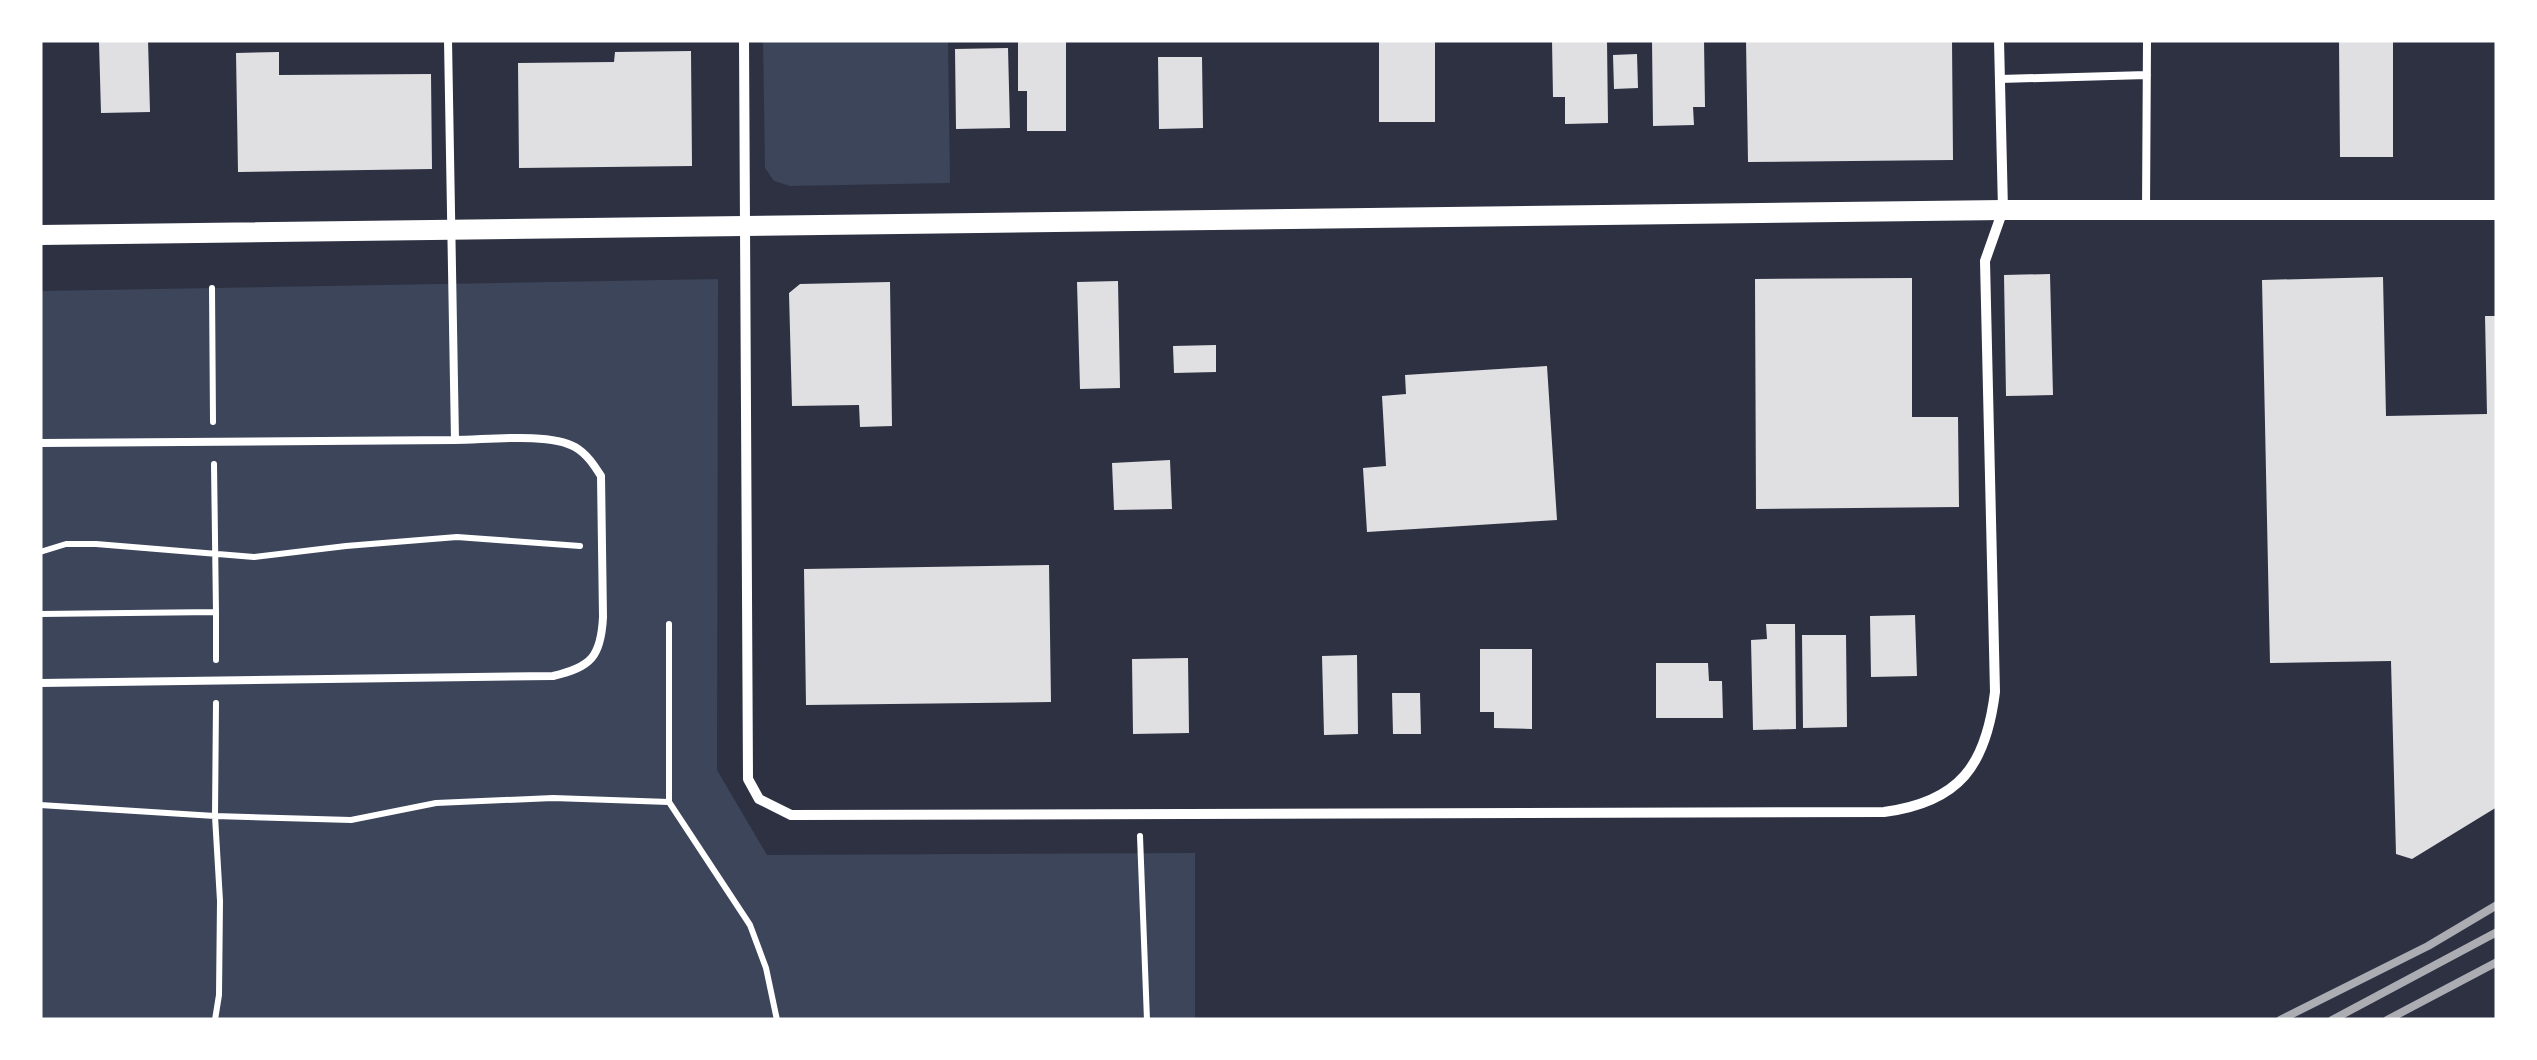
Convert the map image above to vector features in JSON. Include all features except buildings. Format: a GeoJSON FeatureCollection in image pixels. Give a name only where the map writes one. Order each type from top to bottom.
{"type":"FeatureCollection","features":[{"type":"Feature","properties":{"kind":"main road"},"geometry":{"type":"LineString","coordinates":[[40,234],[2002,210],[2497,210]]}},
{"type":"Feature","properties":{"kind":"street"},"geometry":{"type":"LineString","coordinates":[[744,40],[748,779],[759,799],[791,815],[1896,810],[1931,802],[1965,776],[1980,752],[1991,723],[1995,692],[1984,260],[2002,210],[1999,40]]}},
{"type":"Feature","properties":{"kind":"lane"},"geometry":{"type":"LineString","coordinates":[[448,40],[455,440]]}},
{"type":"Feature","properties":{"kind":"lane"},"geometry":{"type":"LineString","coordinates":[[2146,211],[2147,40]]}},
{"type":"Feature","properties":{"kind":"lane"},"geometry":{"type":"LineString","coordinates":[[2000,79],[2147,76]]}},
{"type":"Feature","properties":{"kind":"lane"},"geometry":{"type":"LineString","coordinates":[[40,442],[556,440],[589,458],[601,476],[602,547],[602,638],[596,656],[579,670],[553,676],[40,683]]}},
{"type":"Feature","properties":{"kind":"path"},"geometry":{"type":"LineString","coordinates":[[212,288],[215,816],[220,901],[216,1020]]}},
{"type":"Feature","properties":{"kind":"path"},"geometry":{"type":"LineString","coordinates":[[40,552],[66,544],[96,544],[254,557],[457,537],[602,547]]}},
{"type":"Feature","properties":{"kind":"path"},"geometry":{"type":"LineString","coordinates":[[40,614],[216,612]]}},
{"type":"Feature","properties":{"kind":"path"},"geometry":{"type":"LineString","coordinates":[[669,624],[669,802],[750,925],[766,968],[777,1020]]}},
{"type":"Feature","properties":{"kind":"path"},"geometry":{"type":"LineString","coordinates":[[40,805],[351,820],[436,804],[553,798],[669,802]]}},
{"type":"Feature","properties":{"kind":"path"},"geometry":{"type":"LineString","coordinates":[[1139,813],[1147,1020]]}},
{"type":"Feature","properties":{"kind":"shaded area"},"geometry":{"type":"Polygon","coordinates":[[[763,40],[948,40],[950,183],[790,186],[774,181],[765,168],[763,40]]]}},
{"type":"Feature","properties":{"kind":"shaded area"},"geometry":{"type":"Polygon","coordinates":[[[718,279],[717,770],[767,855],[1195,853],[1195,1020],[40,1020],[40,291],[718,279]]]}},
{"type":"Feature","properties":{"kind":"railway"},"geometry":{"type":"LineString","coordinates":[[2280,1020],[2428,946],[2497,905]]}},
{"type":"Feature","properties":{"kind":"railway"},"geometry":{"type":"LineString","coordinates":[[2332,1020],[2497,932]]}},
{"type":"Feature","properties":{"kind":"railway"},"geometry":{"type":"LineString","coordinates":[[2387,1020],[2497,962]]}}]}
